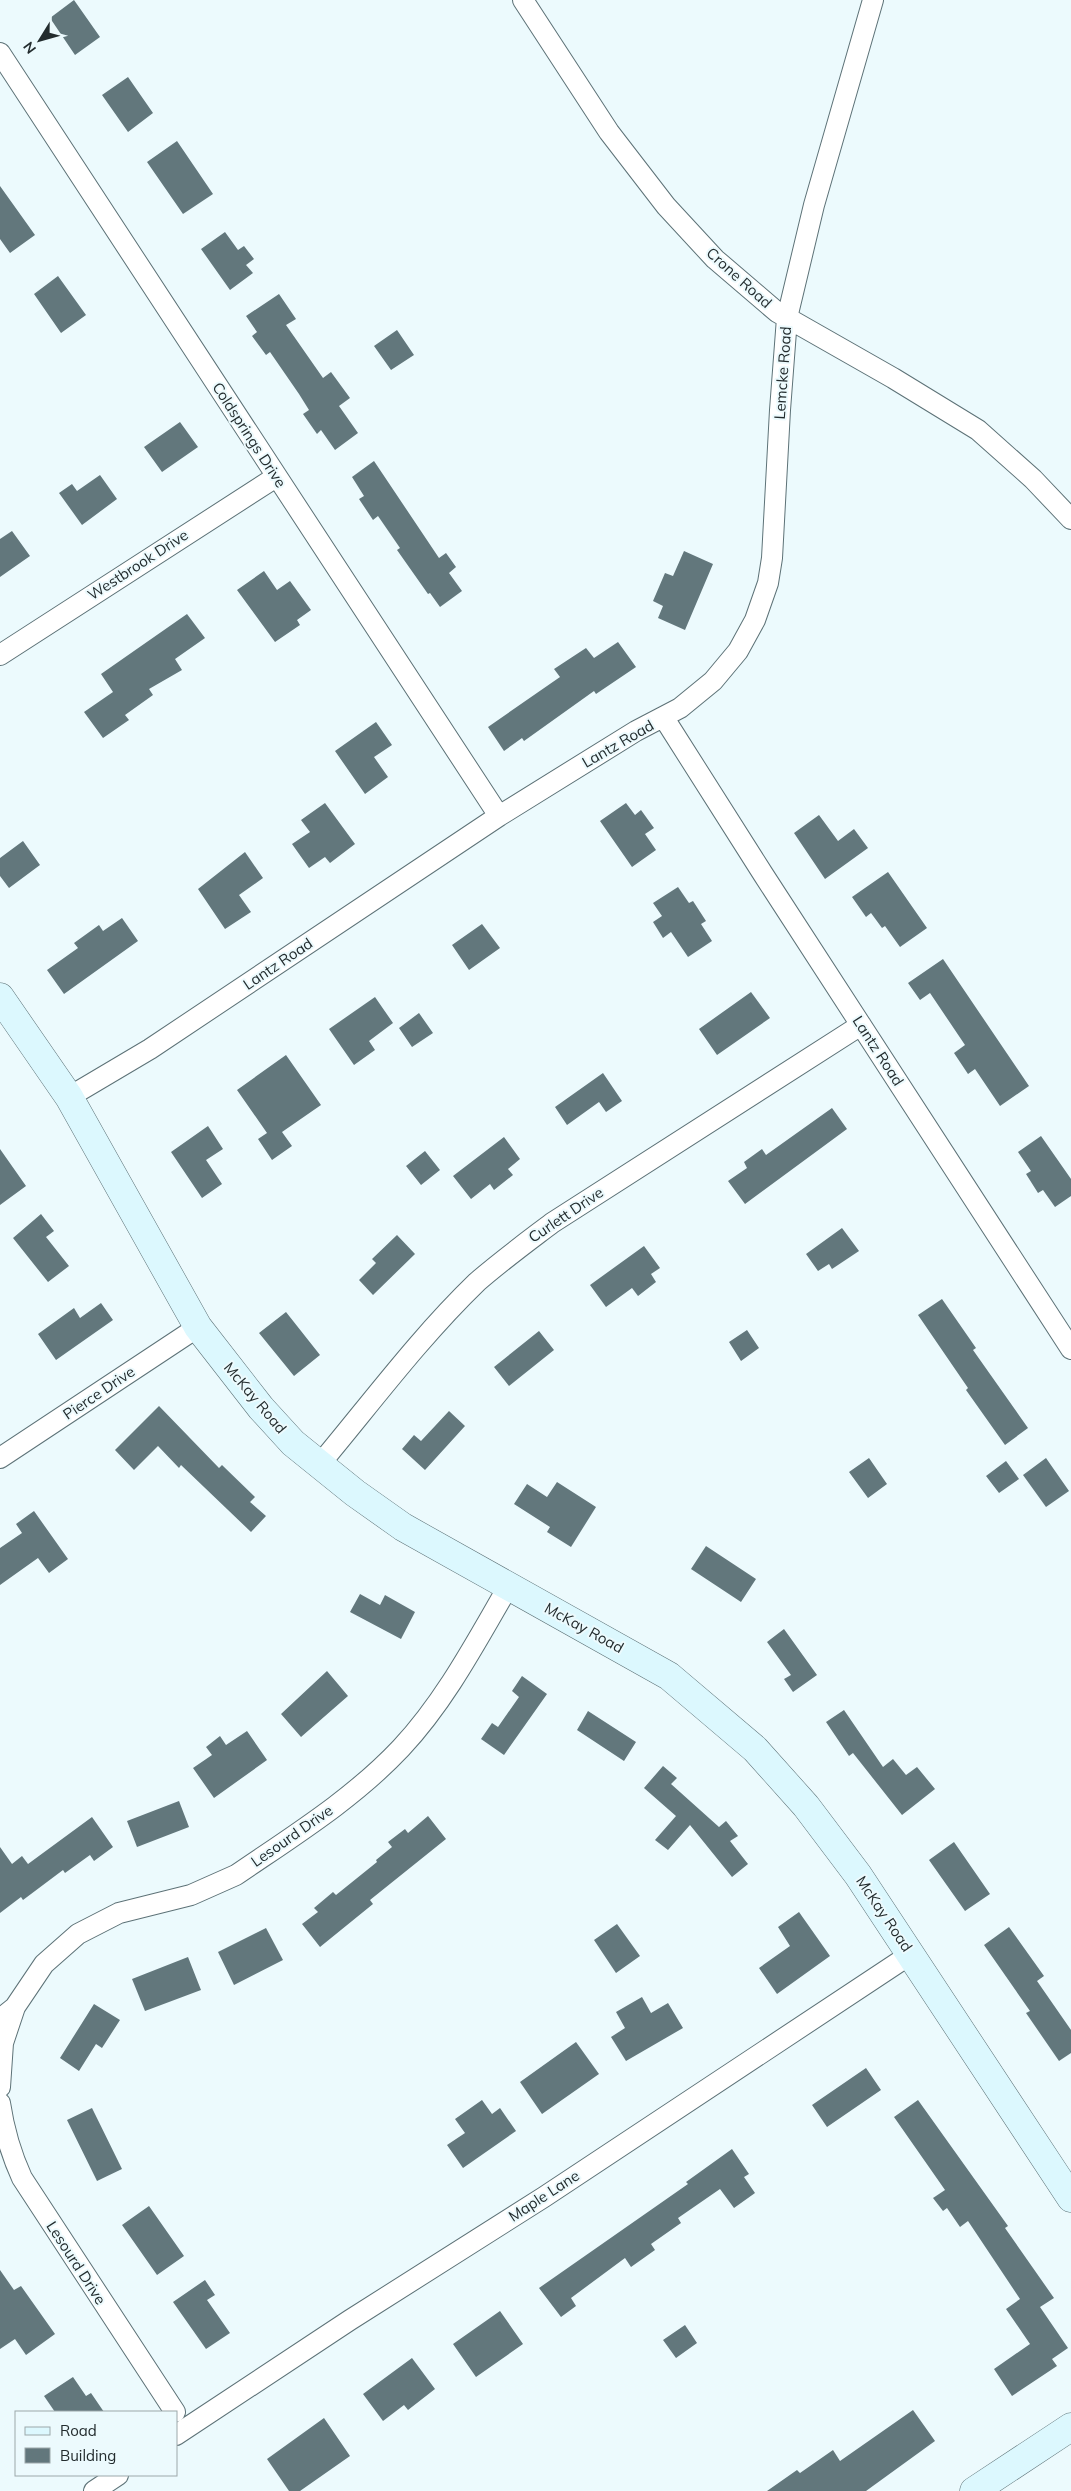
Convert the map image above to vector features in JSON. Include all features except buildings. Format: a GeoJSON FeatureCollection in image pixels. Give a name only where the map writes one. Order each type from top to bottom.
{"type":"FeatureCollection","features":[{"type":"Feature","properties":{"kind":"street","name":"Crone Road"},"geometry":{"type":"LineString","coordinates":[[523,0],[609,132],[661,200],[715,259],[777,312],[978,430],[1033,479],[1071,519]]}},
{"type":"Feature","properties":{"kind":"street","name":"Lemcke Road"},"geometry":{"type":"LineString","coordinates":[[664,718],[697,695],[727,665],[755,620],[768,583],[772,558],[787,318],[814,205],[873,0]]}},
{"type":"Feature","properties":{"kind":"street","name":"Coldsprings Drive"},"geometry":{"type":"LineString","coordinates":[[0,53],[499,816]]}},
{"type":"Feature","properties":{"kind":"street","name":"Westbrook Drive"},"geometry":{"type":"LineString","coordinates":[[0,655],[276,477]]}},
{"type":"Feature","properties":{"kind":"street","name":"Lantz Road"},"geometry":{"type":"LineString","coordinates":[[69,1097],[150,1049],[499,816],[636,731],[664,718],[1071,1349]]}},
{"type":"Feature","properties":{"kind":"street"},"geometry":{"type":"LineString","coordinates":[[0,997],[69,1097]]}},
{"type":"Feature","properties":{"kind":"street","name":"Curlett Drive"},"geometry":{"type":"LineString","coordinates":[[320,1464],[438,1324],[478,1282],[506,1257],[552,1223],[861,1025]]}},
{"type":"Feature","properties":{"kind":"street","name":"McKay Road"},"geometry":{"type":"LineString","coordinates":[[69,1097],[198,1327],[261,1408],[293,1444],[355,1493],[403,1527],[508,1587],[618,1646],[668,1676],[756,1749],[806,1806],[858,1875],[1071,2198]]}},
{"type":"Feature","properties":{"kind":"street","name":"Pierce Drive"},"geometry":{"type":"LineString","coordinates":[[0,1458],[198,1327]]}},
{"type":"Feature","properties":{"kind":"street","name":"Lesourd Drive"},"geometry":{"type":"LineString","coordinates":[[0,2087],[7,2013],[44,1964],[78,1934],[119,1913],[191,1895],[229,1878],[303,1830],[356,1791],[401,1748],[422,1723],[465,1659],[508,1587]]}},
{"type":"Feature","properties":{"kind":"street","name":"Maple Lane"},"geometry":{"type":"LineString","coordinates":[[178,2422],[350,2320],[544,2197],[911,1954]]}},
{"type":"Feature","properties":{"kind":"street","name":"Lesourd Drive"},"geometry":{"type":"LineString","coordinates":[[0,2103],[11,2153],[22,2178],[171,2411]]}},
{"type":"Feature","properties":{"kind":"street"},"geometry":{"type":"LineString","coordinates":[[974,2491],[1071,2427]]}},
{"type":"Feature","properties":{"kind":"street"},"geometry":{"type":"LineString","coordinates":[[94,2491],[116,2476]]}}]}
